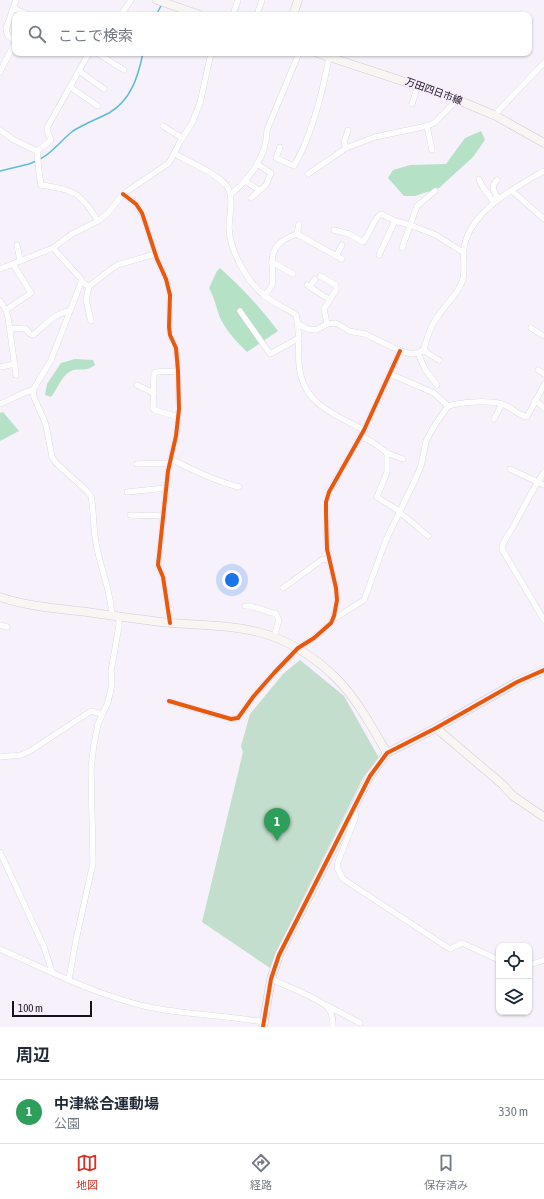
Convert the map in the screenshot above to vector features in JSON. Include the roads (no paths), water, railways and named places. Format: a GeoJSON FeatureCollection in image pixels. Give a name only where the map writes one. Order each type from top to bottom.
{"type":"FeatureCollection","features":[{"type":"Feature","properties":{"kind":"street"},"geometry":{"type":"LineString","coordinates":[[12,39],[8,36],[6,29],[16,0]]}},
{"type":"Feature","properties":{"kind":"street"},"geometry":{"type":"LineString","coordinates":[[123,12],[131,0]]}},
{"type":"Feature","properties":{"kind":"street"},"geometry":{"type":"LineString","coordinates":[[159,0],[192,12]]}},
{"type":"Feature","properties":{"kind":"street"},"geometry":{"type":"LineString","coordinates":[[234,12],[238,0]]}},
{"type":"Feature","properties":{"kind":"street"},"geometry":{"type":"LineString","coordinates":[[258,12],[262,0]]}},
{"type":"Feature","properties":{"kind":"street"},"geometry":{"type":"LineString","coordinates":[[294,12],[298,0]]}},
{"type":"Feature","properties":{"kind":"street"},"geometry":{"type":"LineString","coordinates":[[13,8],[22,12]]}},
{"type":"Feature","properties":{"kind":"street"},"geometry":{"type":"LineString","coordinates":[[0,72],[12,47]]}},
{"type":"Feature","properties":{"kind":"street"},"geometry":{"type":"LineString","coordinates":[[37,151],[50,140],[47,130],[48,126],[87,56]]}},
{"type":"Feature","properties":{"kind":"street"},"geometry":{"type":"LineString","coordinates":[[102,56],[124,70]]}},
{"type":"Feature","properties":{"kind":"street"},"geometry":{"type":"LineString","coordinates":[[0,267],[13,264],[53,248],[72,234],[98,221],[107,214],[123,194],[169,163],[192,123],[200,103],[210,56]]}},
{"type":"Feature","properties":{"kind":"street"},"geometry":{"type":"LineString","coordinates":[[231,194],[250,176],[263,152],[267,137],[267,130],[298,56]]}},
{"type":"Feature","properties":{"kind":"street","name":"万田四日市線"},"geometry":{"type":"LineString","coordinates":[[326,56],[458,99],[496,116],[544,143]]}},
{"type":"Feature","properties":{"kind":"street"},"geometry":{"type":"LineString","coordinates":[[280,147],[276,158],[294,166],[306,141],[315,114],[329,57]]}},
{"type":"Feature","properties":{"kind":"street"},"geometry":{"type":"LineString","coordinates":[[496,116],[499,110],[544,63]]}},
{"type":"Feature","properties":{"kind":"street"},"geometry":{"type":"LineString","coordinates":[[79,71],[104,89]]}},
{"type":"Feature","properties":{"kind":"street"},"geometry":{"type":"LineString","coordinates":[[412,104],[418,85]]}},
{"type":"Feature","properties":{"kind":"street"},"geometry":{"type":"LineString","coordinates":[[70,87],[98,106]]}},
{"type":"Feature","properties":{"kind":"street"},"geometry":{"type":"LineString","coordinates":[[308,174],[346,148],[375,137],[427,126],[434,122],[458,99]]}},
{"type":"Feature","properties":{"kind":"street"},"geometry":{"type":"LineString","coordinates":[[163,126],[182,138]]}},
{"type":"Feature","properties":{"kind":"street"},"geometry":{"type":"LineString","coordinates":[[427,126],[432,150]]}},
{"type":"Feature","properties":{"kind":"street"},"geometry":{"type":"LineString","coordinates":[[0,130],[14,140],[37,151]]}},
{"type":"Feature","properties":{"kind":"street"},"geometry":{"type":"LineString","coordinates":[[346,148],[344,142],[348,130]]}},
{"type":"Feature","properties":{"kind":"street"},"geometry":{"type":"LineString","coordinates":[[37,151],[41,185],[63,188],[72,192],[83,199],[98,221]]}},
{"type":"Feature","properties":{"kind":"street"},"geometry":{"type":"LineString","coordinates":[[175,154],[223,181],[228,188],[231,194],[229,227],[230,242],[248,279],[264,296],[296,316],[299,338],[299,365],[304,388],[322,408],[364,430]]}},
{"type":"Feature","properties":{"kind":"street"},"geometry":{"type":"LineString","coordinates":[[251,198],[266,184],[272,173],[256,164]]}},
{"type":"Feature","properties":{"kind":"street"},"geometry":{"type":"LineString","coordinates":[[298,324],[308,329],[316,330],[327,324],[336,324],[349,330],[365,334],[400,351],[412,354],[418,353],[423,349],[428,340],[430,328],[462,282],[465,242],[469,232],[481,215],[496,200],[544,170]]}},
{"type":"Feature","properties":{"kind":"street"},"geometry":{"type":"LineString","coordinates":[[479,179],[482,186],[496,200]]}},
{"type":"Feature","properties":{"kind":"street"},"geometry":{"type":"LineString","coordinates":[[496,200],[493,185],[497,180]]}},
{"type":"Feature","properties":{"kind":"street"},"geometry":{"type":"LineString","coordinates":[[245,181],[259,190]]}},
{"type":"Feature","properties":{"kind":"street"},"geometry":{"type":"LineString","coordinates":[[402,248],[417,206],[436,191]]}},
{"type":"Feature","properties":{"kind":"street"},"geometry":{"type":"LineString","coordinates":[[512,191],[544,218]]}},
{"type":"Feature","properties":{"kind":"street"},"geometry":{"type":"LineString","coordinates":[[123,194],[136,204],[142,213],[155,254],[166,279],[170,295],[170,335],[176,348],[179,402],[178,417],[166,488],[158,565],[163,577],[170,623]]}},
{"type":"Feature","properties":{"kind":"street"},"geometry":{"type":"LineString","coordinates":[[334,230],[349,234],[363,242],[369,236],[377,217],[380,214],[395,221],[436,235],[464,253]]}},
{"type":"Feature","properties":{"kind":"street"},"geometry":{"type":"LineString","coordinates":[[379,255],[395,221]]}},
{"type":"Feature","properties":{"kind":"street"},"geometry":{"type":"LineString","coordinates":[[297,234],[299,224]]}},
{"type":"Feature","properties":{"kind":"street"},"geometry":{"type":"LineString","coordinates":[[264,296],[272,286],[272,262],[276,248],[281,241],[297,234]]}},
{"type":"Feature","properties":{"kind":"street"},"geometry":{"type":"LineString","coordinates":[[297,234],[342,259]]}},
{"type":"Feature","properties":{"kind":"street"},"geometry":{"type":"LineString","coordinates":[[17,244],[20,261]]}},
{"type":"Feature","properties":{"kind":"street"},"geometry":{"type":"LineString","coordinates":[[336,256],[342,245]]}},
{"type":"Feature","properties":{"kind":"street"},"geometry":{"type":"LineString","coordinates":[[53,248],[82,280],[51,360],[33,390],[34,397],[46,425],[52,457],[56,463],[91,496],[95,541],[100,565],[120,626],[111,671],[112,684],[108,702],[96,732],[91,768],[94,863],[76,940],[69,980]]}},
{"type":"Feature","properties":{"kind":"street"},"geometry":{"type":"LineString","coordinates":[[91,321],[86,300],[89,286],[117,265],[155,254]]}},
{"type":"Feature","properties":{"kind":"street"},"geometry":{"type":"LineString","coordinates":[[272,262],[292,274]]}},
{"type":"Feature","properties":{"kind":"street"},"geometry":{"type":"LineString","coordinates":[[6,310],[31,293],[13,264]]}},
{"type":"Feature","properties":{"kind":"street"},"geometry":{"type":"LineString","coordinates":[[327,324],[324,309],[330,300],[336,290],[336,285],[318,277],[309,286],[330,300]]}},
{"type":"Feature","properties":{"kind":"street"},"geometry":{"type":"LineString","coordinates":[[81,282],[89,286]]}},
{"type":"Feature","properties":{"kind":"street"},"geometry":{"type":"LineString","coordinates":[[0,301],[6,310],[8,317],[16,375]]}},
{"type":"Feature","properties":{"kind":"street"},"geometry":{"type":"LineString","coordinates":[[10,329],[26,328],[30,334],[33,334],[57,315],[70,311]]}},
{"type":"Feature","properties":{"kind":"street"},"geometry":{"type":"LineString","coordinates":[[240,312],[270,354],[299,338]]}},
{"type":"Feature","properties":{"kind":"street"},"geometry":{"type":"LineString","coordinates":[[531,328],[544,336]]}},
{"type":"Feature","properties":{"kind":"street"},"geometry":{"type":"LineString","coordinates":[[423,349],[438,360]]}},
{"type":"Feature","properties":{"kind":"street"},"geometry":{"type":"LineString","coordinates":[[170,701],[231,719],[238,718],[263,685],[298,648],[314,638],[331,623],[337,600],[336,588],[327,549],[326,514],[328,492],[361,436],[400,351]]}},
{"type":"Feature","properties":{"kind":"street"},"geometry":{"type":"LineString","coordinates":[[418,353],[425,369],[437,385]]}},
{"type":"Feature","properties":{"kind":"street"},"geometry":{"type":"LineString","coordinates":[[0,367],[15,364]]}},
{"type":"Feature","properties":{"kind":"street"},"geometry":{"type":"LineString","coordinates":[[538,370],[544,374]]}},
{"type":"Feature","properties":{"kind":"street"},"geometry":{"type":"LineString","coordinates":[[178,371],[156,372],[154,374],[153,408],[155,410],[178,417]]}},
{"type":"Feature","properties":{"kind":"street"},"geometry":{"type":"LineString","coordinates":[[390,374],[434,393],[448,406]]}},
{"type":"Feature","properties":{"kind":"street"},"geometry":{"type":"LineString","coordinates":[[136,385],[154,393]]}},
{"type":"Feature","properties":{"kind":"street"},"geometry":{"type":"LineString","coordinates":[[332,620],[364,600],[386,540],[421,466],[426,441],[432,428],[448,406],[471,403],[502,404],[527,417],[544,385]]}},
{"type":"Feature","properties":{"kind":"street"},"geometry":{"type":"LineString","coordinates":[[0,404],[33,390]]}},
{"type":"Feature","properties":{"kind":"street"},"geometry":{"type":"LineString","coordinates":[[535,400],[544,408]]}},
{"type":"Feature","properties":{"kind":"street"},"geometry":{"type":"LineString","coordinates":[[494,419],[502,404]]}},
{"type":"Feature","properties":{"kind":"street"},"geometry":{"type":"LineString","coordinates":[[361,436],[374,443],[387,453],[403,459]]}},
{"type":"Feature","properties":{"kind":"street"},"geometry":{"type":"LineString","coordinates":[[387,453],[387,472],[377,497],[400,512],[428,536]]}},
{"type":"Feature","properties":{"kind":"street"},"geometry":{"type":"LineString","coordinates":[[137,464],[170,461],[224,483],[239,487]]}},
{"type":"Feature","properties":{"kind":"street"},"geometry":{"type":"LineString","coordinates":[[510,469],[544,485]]}},
{"type":"Feature","properties":{"kind":"street"},"geometry":{"type":"LineString","coordinates":[[544,472],[537,481],[510,533],[502,545],[502,548],[544,620]]}},
{"type":"Feature","properties":{"kind":"street"},"geometry":{"type":"LineString","coordinates":[[126,492],[166,488]]}},
{"type":"Feature","properties":{"kind":"street"},"geometry":{"type":"LineString","coordinates":[[130,515],[163,516]]}},
{"type":"Feature","properties":{"kind":"street"},"geometry":{"type":"LineString","coordinates":[[283,588],[322,559],[329,560]]}},
{"type":"Feature","properties":{"kind":"street"},"geometry":{"type":"LineString","coordinates":[[0,597],[54,608],[170,623],[232,627],[274,637],[298,648],[318,662],[336,678],[362,710],[387,753]]}},
{"type":"Feature","properties":{"kind":"street"},"geometry":{"type":"LineString","coordinates":[[246,606],[276,614],[279,620],[274,637]]}},
{"type":"Feature","properties":{"kind":"street"},"geometry":{"type":"LineString","coordinates":[[0,625],[7,627]]}},
{"type":"Feature","properties":{"kind":"street"},"geometry":{"type":"LineString","coordinates":[[0,949],[69,980],[119,1000],[146,1007],[185,1014],[206,1015],[264,1024],[272,979],[279,956],[370,776],[387,753],[436,728],[517,682],[544,670]]}},
{"type":"Feature","properties":{"kind":"street"},"geometry":{"type":"LineString","coordinates":[[0,757],[21,755],[30,751],[91,711],[102,714]]}},
{"type":"Feature","properties":{"kind":"street"},"geometry":{"type":"LineString","coordinates":[[436,728],[502,784],[513,796],[544,817]]}},
{"type":"Feature","properties":{"kind":"street"},"geometry":{"type":"LineString","coordinates":[[352,811],[356,816],[337,867],[343,878],[450,949],[462,943],[496,959]]}},
{"type":"Feature","properties":{"kind":"street"},"geometry":{"type":"LineString","coordinates":[[0,852],[42,941],[52,972]]}},
{"type":"Feature","properties":{"kind":"street"},"geometry":{"type":"LineString","coordinates":[[532,964],[544,960]]}},
{"type":"Feature","properties":{"kind":"street"},"geometry":{"type":"LineString","coordinates":[[272,979],[324,1003],[360,1023]]}},
{"type":"Feature","properties":{"kind":"street"},"geometry":{"type":"LineString","coordinates":[[324,1003],[331,1012],[333,1027]]}},
{"type":"Feature","properties":{"kind":"waterway"},"geometry":{"type":"LineString","coordinates":[[158,12],[162,4]]}},
{"type":"Feature","properties":{"kind":"waterway"},"geometry":{"type":"LineString","coordinates":[[40,159],[49,153],[73,131],[109,113],[123,102],[136,79],[142,56]]}},
{"type":"Feature","properties":{"kind":"waterway"},"geometry":{"type":"LineString","coordinates":[[0,171],[36,161]]}},
{"type":"Feature","properties":{"kind":"place","name":"中津総合運動場"},"geometry":{"type":"Point","coordinates":[277,841]}}]}
